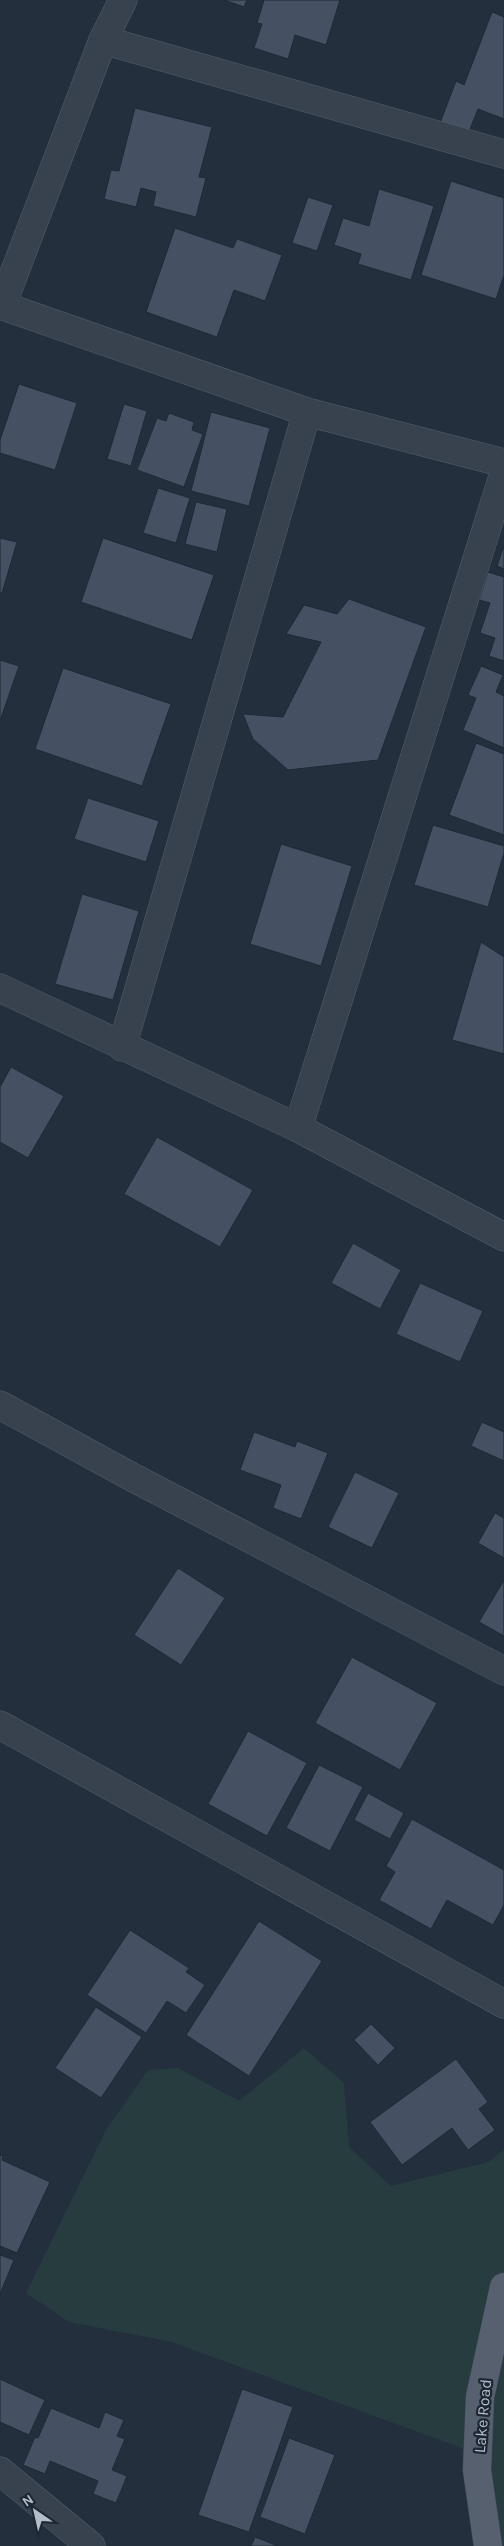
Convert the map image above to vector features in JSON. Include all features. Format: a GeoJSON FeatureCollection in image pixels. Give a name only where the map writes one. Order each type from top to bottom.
{"type":"FeatureCollection","features":[{"type":"Feature","properties":{"kind":"main road","name":"Lake Road"},"geometry":{"type":"LineString","coordinates":[[488,2546],[477,2470],[480,2397],[504,2287]]}},
{"type":"Feature","properties":{"kind":"street"},"geometry":{"type":"LineString","coordinates":[[123,0],[103,40],[1,305],[307,412],[504,463]]}},
{"type":"Feature","properties":{"kind":"street"},"geometry":{"type":"LineString","coordinates":[[103,40],[504,154]]}},
{"type":"Feature","properties":{"kind":"street"},"geometry":{"type":"LineString","coordinates":[[122,1047],[307,412]]}},
{"type":"Feature","properties":{"kind":"street"},"geometry":{"type":"LineString","coordinates":[[298,1128],[504,473]]}},
{"type":"Feature","properties":{"kind":"street"},"geometry":{"type":"LineString","coordinates":[[0,988],[122,1047],[298,1128],[504,1237]]}},
{"type":"Feature","properties":{"kind":"street"},"geometry":{"type":"LineString","coordinates":[[0,1405],[132,1477],[504,1671]]}},
{"type":"Feature","properties":{"kind":"street"},"geometry":{"type":"LineString","coordinates":[[0,1725],[504,2004]]}},
{"type":"Feature","properties":{"kind":"street"},"geometry":{"type":"LineString","coordinates":[[0,2471],[90,2546]]}},
{"type":"Feature","properties":{"kind":"green space"},"geometry":{"type":"Polygon","coordinates":[[[304,2048],[344,2083],[349,2147],[391,2186],[488,2162],[504,2150],[504,2546],[488,2546],[470,2451],[172,2342],[69,2322],[26,2293],[106,2130],[148,2070],[178,2068],[239,2101],[304,2048]]]}},
{"type":"Feature","properties":{"kind":"building"},"geometry":{"type":"Polygon","coordinates":[[[224,0],[247,0],[244,7],[224,0]]]}},
{"type":"Feature","properties":{"kind":"building"},"geometry":{"type":"Polygon","coordinates":[[[264,0],[340,0],[326,45],[295,35],[288,59],[254,48],[262,24],[257,23],[264,0]]]}},
{"type":"Feature","properties":{"kind":"building"},"geometry":{"type":"Polygon","coordinates":[[[492,12],[504,17],[504,119],[478,109],[468,134],[440,123],[456,81],[464,85],[492,12]]]}},
{"type":"Feature","properties":{"kind":"building"},"geometry":{"type":"Polygon","coordinates":[[[135,108],[212,127],[199,177],[206,178],[196,217],[153,206],[156,192],[141,188],[136,207],[104,199],[111,170],[119,171],[135,108]]]}},
{"type":"Feature","properties":{"kind":"building"},"geometry":{"type":"Polygon","coordinates":[[[451,181],[504,198],[504,275],[496,299],[421,275],[451,181]]]}},
{"type":"Feature","properties":{"kind":"building"},"geometry":{"type":"Polygon","coordinates":[[[379,189],[434,206],[411,280],[358,264],[361,254],[334,245],[343,218],[369,226],[379,189]]]}},
{"type":"Feature","properties":{"kind":"building"},"geometry":{"type":"Polygon","coordinates":[[[308,197],[333,205],[317,251],[292,243],[308,197]]]}},
{"type":"Feature","properties":{"kind":"building"},"geometry":{"type":"Polygon","coordinates":[[[175,228],[233,248],[237,239],[282,255],[265,301],[234,290],[217,337],[146,312],[175,228]]]}},
{"type":"Feature","properties":{"kind":"building"},"geometry":{"type":"Polygon","coordinates":[[[19,384],[77,403],[55,470],[0,453],[0,440],[19,384]]]}},
{"type":"Feature","properties":{"kind":"building"},"geometry":{"type":"Polygon","coordinates":[[[124,404],[147,411],[131,466],[107,459],[124,404]]]}},
{"type":"Feature","properties":{"kind":"building"},"geometry":{"type":"Polygon","coordinates":[[[211,412],[270,428],[249,506],[191,491],[211,412]]]}},
{"type":"Feature","properties":{"kind":"building"},"geometry":{"type":"Polygon","coordinates":[[[169,413],[194,422],[192,430],[203,434],[184,487],[137,470],[157,418],[166,421],[169,413]]]}},
{"type":"Feature","properties":{"kind":"building"},"geometry":{"type":"Polygon","coordinates":[[[158,488],[190,498],[176,543],[143,533],[158,488]]]}},
{"type":"Feature","properties":{"kind":"building"},"geometry":{"type":"Polygon","coordinates":[[[196,502],[227,509],[217,552],[185,544],[196,502]]]}},
{"type":"Feature","properties":{"kind":"building"},"geometry":{"type":"Polygon","coordinates":[[[0,538],[17,542],[2,593],[0,593],[0,538]]]}},
{"type":"Feature","properties":{"kind":"building"},"geometry":{"type":"Polygon","coordinates":[[[103,538],[214,575],[192,640],[81,602],[103,538]]]}},
{"type":"Feature","properties":{"kind":"building"},"geometry":{"type":"Polygon","coordinates":[[[504,545],[504,569],[497,566],[504,545]]]}},
{"type":"Feature","properties":{"kind":"building"},"geometry":{"type":"Polygon","coordinates":[[[488,572],[504,577],[504,661],[489,656],[495,638],[480,633],[490,603],[479,600],[488,572]]]}},
{"type":"Feature","properties":{"kind":"building"},"geometry":{"type":"Polygon","coordinates":[[[349,599],[426,627],[378,760],[288,770],[253,739],[243,714],[283,717],[321,642],[286,634],[304,605],[337,614],[349,599]]]}},
{"type":"Feature","properties":{"kind":"building"},"geometry":{"type":"Polygon","coordinates":[[[0,660],[19,666],[0,721],[0,660]]]}},
{"type":"Feature","properties":{"kind":"building"},"geometry":{"type":"Polygon","coordinates":[[[481,666],[503,675],[496,692],[504,696],[504,748],[463,730],[476,698],[468,695],[481,666]]]}},
{"type":"Feature","properties":{"kind":"building"},"geometry":{"type":"Polygon","coordinates":[[[63,668],[171,704],[142,786],[35,749],[63,668]]]}},
{"type":"Feature","properties":{"kind":"building"},"geometry":{"type":"Polygon","coordinates":[[[476,743],[504,754],[504,835],[449,815],[476,743]]]}},
{"type":"Feature","properties":{"kind":"building"},"geometry":{"type":"Polygon","coordinates":[[[88,798],[159,821],[146,862],[74,839],[88,798]]]}},
{"type":"Feature","properties":{"kind":"building"},"geometry":{"type":"Polygon","coordinates":[[[433,825],[504,846],[504,853],[488,907],[414,885],[433,825]]]}},
{"type":"Feature","properties":{"kind":"building"},"geometry":{"type":"Polygon","coordinates":[[[281,844],[352,866],[321,966],[250,944],[281,844]]]}},
{"type":"Feature","properties":{"kind":"building"},"geometry":{"type":"Polygon","coordinates":[[[82,894],[139,911],[113,1000],[55,984],[82,894]]]}},
{"type":"Feature","properties":{"kind":"building"},"geometry":{"type":"Polygon","coordinates":[[[481,942],[504,957],[504,1054],[452,1040],[481,942]]]}},
{"type":"Feature","properties":{"kind":"building"},"geometry":{"type":"Polygon","coordinates":[[[11,1067],[64,1096],[28,1158],[0,1142],[0,1087],[11,1067]]]}},
{"type":"Feature","properties":{"kind":"building"},"geometry":{"type":"Polygon","coordinates":[[[157,1137],[253,1190],[220,1247],[124,1194],[157,1137]]]}},
{"type":"Feature","properties":{"kind":"building"},"geometry":{"type":"Polygon","coordinates":[[[353,1243],[401,1270],[380,1309],[331,1283],[353,1243]]]}},
{"type":"Feature","properties":{"kind":"building"},"geometry":{"type":"Polygon","coordinates":[[[420,1283],[483,1311],[460,1362],[396,1334],[420,1283]]]}},
{"type":"Feature","properties":{"kind":"building"},"geometry":{"type":"Polygon","coordinates":[[[482,1422],[504,1432],[504,1461],[471,1446],[482,1422]]]}},
{"type":"Feature","properties":{"kind":"building"},"geometry":{"type":"Polygon","coordinates":[[[254,1432],[295,1447],[297,1441],[328,1453],[301,1519],[273,1508],[281,1485],[240,1470],[254,1432]]]}},
{"type":"Feature","properties":{"kind":"building"},"geometry":{"type":"Polygon","coordinates":[[[355,1472],[399,1493],[372,1548],[328,1527],[355,1472]]]}},
{"type":"Feature","properties":{"kind":"building"},"geometry":{"type":"Polygon","coordinates":[[[495,1513],[504,1518],[504,1558],[478,1543],[495,1513]]]}},
{"type":"Feature","properties":{"kind":"building"},"geometry":{"type":"Polygon","coordinates":[[[178,1568],[225,1598],[181,1665],[134,1635],[178,1568]]]}},
{"type":"Feature","properties":{"kind":"building"},"geometry":{"type":"Polygon","coordinates":[[[504,1580],[504,1636],[479,1622],[504,1580]]]}},
{"type":"Feature","properties":{"kind":"building"},"geometry":{"type":"Polygon","coordinates":[[[352,1657],[437,1703],[400,1770],[315,1723],[352,1657]]]}},
{"type":"Feature","properties":{"kind":"building"},"geometry":{"type":"Polygon","coordinates":[[[248,1731],[307,1763],[267,1836],[208,1804],[248,1731]]]}},
{"type":"Feature","properties":{"kind":"building"},"geometry":{"type":"Polygon","coordinates":[[[319,1765],[363,1787],[330,1851],[286,1828],[319,1765]]]}},
{"type":"Feature","properties":{"kind":"building"},"geometry":{"type":"Polygon","coordinates":[[[368,1793],[404,1813],[390,1839],[354,1820],[368,1793]]]}},
{"type":"Feature","properties":{"kind":"building"},"geometry":{"type":"Polygon","coordinates":[[[412,1819],[504,1870],[504,1905],[493,1925],[447,1900],[431,1929],[379,1900],[395,1872],[386,1866],[412,1819]]]}},
{"type":"Feature","properties":{"kind":"building"},"geometry":{"type":"Polygon","coordinates":[[[259,1921],[322,1961],[249,2076],[186,2035],[259,1921]]]}},
{"type":"Feature","properties":{"kind":"building"},"geometry":{"type":"Polygon","coordinates":[[[130,1930],[189,1968],[186,1972],[205,1985],[186,2013],[167,2001],[146,2033],[87,1995],[130,1930]]]}},
{"type":"Feature","properties":{"kind":"building"},"geometry":{"type":"Polygon","coordinates":[[[96,2007],[142,2037],[101,2098],[55,2068],[96,2007]]]}},
{"type":"Feature","properties":{"kind":"building"},"geometry":{"type":"Polygon","coordinates":[[[371,2024],[395,2048],[378,2065],[354,2040],[371,2024]]]}},
{"type":"Feature","properties":{"kind":"building"},"geometry":{"type":"Polygon","coordinates":[[[456,2059],[488,2102],[479,2109],[495,2130],[468,2150],[452,2128],[402,2165],[370,2122],[456,2059]]]}},
{"type":"Feature","properties":{"kind":"building"},"geometry":{"type":"Polygon","coordinates":[[[0,2155],[3,2156],[2,2160],[50,2182],[17,2253],[0,2246],[0,2155]]]}},
{"type":"Feature","properties":{"kind":"building"},"geometry":{"type":"Polygon","coordinates":[[[0,2255],[14,2260],[0,2294],[0,2255]]]}},
{"type":"Feature","properties":{"kind":"building"},"geometry":{"type":"Polygon","coordinates":[[[0,2379],[45,2400],[29,2435],[0,2422],[0,2379]]]}},
{"type":"Feature","properties":{"kind":"building"},"geometry":{"type":"Polygon","coordinates":[[[242,2389],[293,2407],[249,2532],[198,2515],[242,2389]]]}},
{"type":"Feature","properties":{"kind":"building"},"geometry":{"type":"Polygon","coordinates":[[[51,2408],[99,2428],[105,2412],[124,2420],[117,2436],[125,2439],[112,2470],[127,2476],[116,2503],[93,2494],[98,2481],[50,2461],[45,2474],[23,2465],[35,2437],[38,2438],[51,2408]]]}},
{"type":"Feature","properties":{"kind":"building"},"geometry":{"type":"Polygon","coordinates":[[[289,2438],[335,2455],[305,2534],[260,2517],[289,2438]]]}},
{"type":"Feature","properties":{"kind":"building"},"geometry":{"type":"Polygon","coordinates":[[[255,2537],[278,2546],[251,2546],[255,2537]]]}}]}
